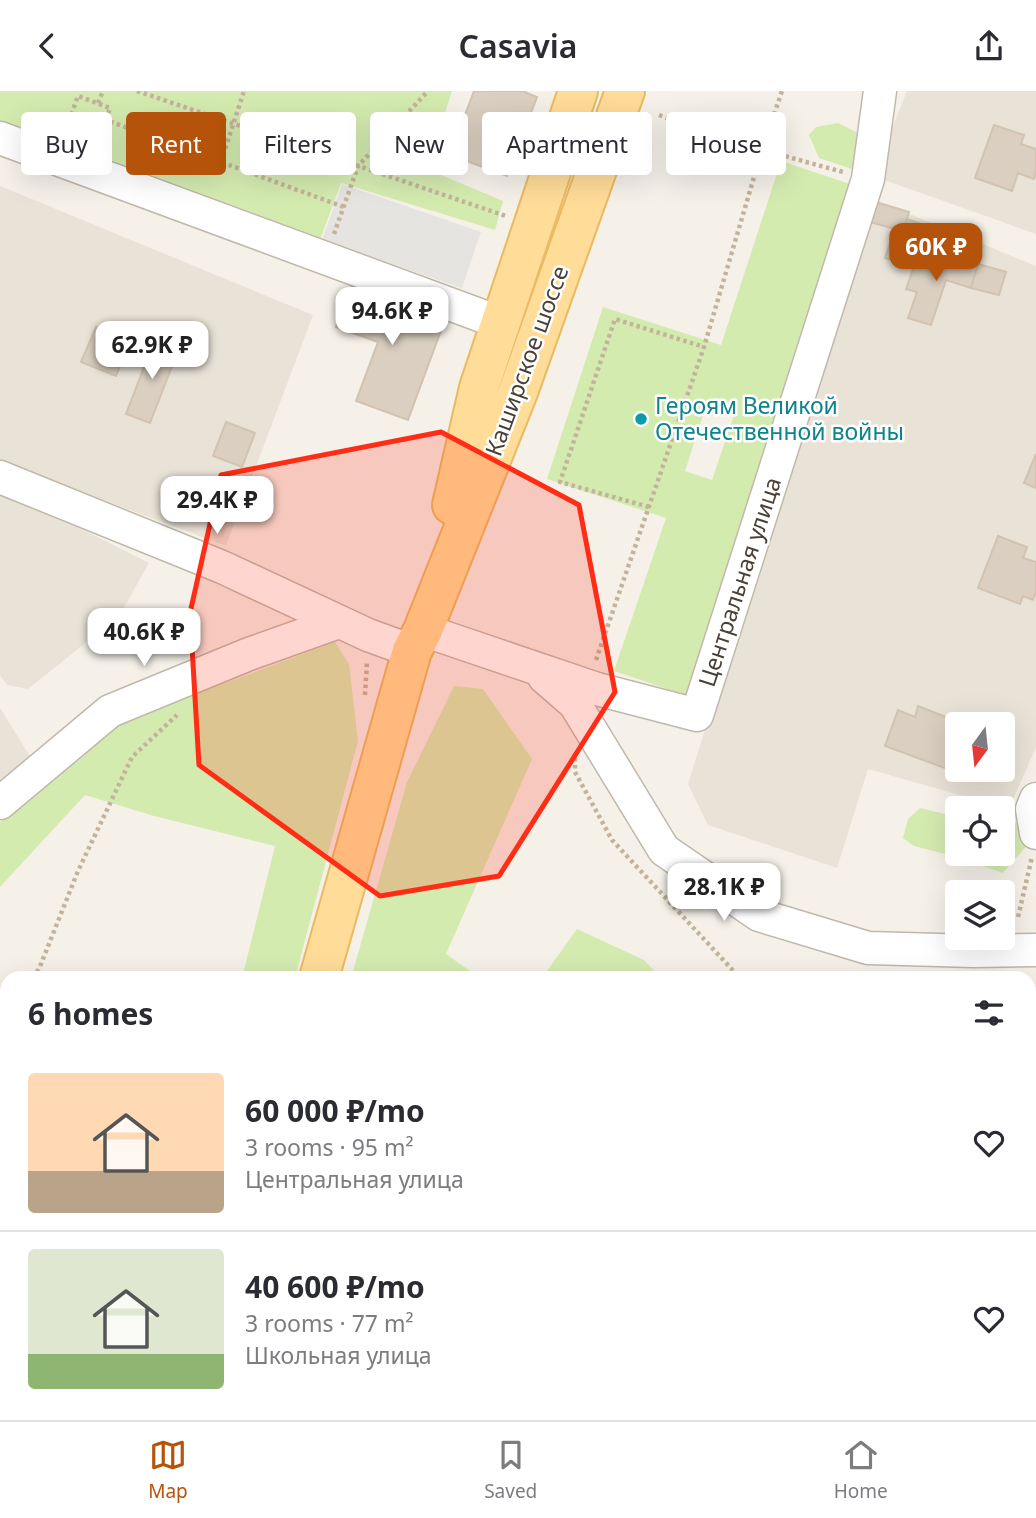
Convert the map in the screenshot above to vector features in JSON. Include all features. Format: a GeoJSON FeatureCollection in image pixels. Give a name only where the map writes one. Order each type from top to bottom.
{"type":"FeatureCollection","features":[{"type":"Feature","properties":{"kind":"main road","name":"Каширское шоссе"},"geometry":{"type":"LineString","coordinates":[[321,971],[418,640],[479,388],[578,91]]}},
{"type":"Feature","properties":{"kind":"main road","name":"Каширское шоссе"},"geometry":{"type":"LineString","coordinates":[[418,640],[518,392],[625,91]]}},
{"type":"Feature","properties":{"kind":"street","name":"Центральная улица"},"geometry":{"type":"LineString","coordinates":[[0,477],[222,567],[368,635],[418,640],[533,666],[597,689],[697,715],[868,179],[880,91]]}},
{"type":"Feature","properties":{"kind":"street"},"geometry":{"type":"LineString","coordinates":[[0,138],[501,323]]}},
{"type":"Feature","properties":{"kind":"street"},"geometry":{"type":"LineString","coordinates":[[0,803],[110,711],[249,654],[339,622]]}},
{"type":"Feature","properties":{"kind":"street"},"geometry":{"type":"LineString","coordinates":[[533,666],[575,704],[664,850],[759,915],[868,948],[1036,950]]}},
{"type":"Feature","properties":{"kind":"street"},"geometry":{"type":"LineString","coordinates":[[1035,843],[1032,809],[1036,799]]}},
{"type":"Feature","properties":{"kind":"path"},"geometry":{"type":"LineString","coordinates":[[98,103],[103,91]]}},
{"type":"Feature","properties":{"kind":"path"},"geometry":{"type":"LineString","coordinates":[[137,91],[507,216]]}},
{"type":"Feature","properties":{"kind":"path"},"geometry":{"type":"LineString","coordinates":[[226,146],[243,91]]}},
{"type":"Feature","properties":{"kind":"path"},"geometry":{"type":"LineString","coordinates":[[325,258],[358,166],[428,91]]}},
{"type":"Feature","properties":{"kind":"path"},"geometry":{"type":"LineString","coordinates":[[775,112],[782,91]]}},
{"type":"Feature","properties":{"kind":"path"},"geometry":{"type":"LineString","coordinates":[[72,112],[78,96],[110,108],[109,112]]}},
{"type":"Feature","properties":{"kind":"path"},"geometry":{"type":"LineString","coordinates":[[659,115],[666,118]]}},
{"type":"Feature","properties":{"kind":"path"},"geometry":{"type":"LineString","coordinates":[[786,157],[868,179]]}},
{"type":"Feature","properties":{"kind":"path"},"geometry":{"type":"LineString","coordinates":[[226,164],[344,207]]}},
{"type":"Feature","properties":{"kind":"path"},"geometry":{"type":"LineString","coordinates":[[592,671],[704,347],[755,175]]}},
{"type":"Feature","properties":{"kind":"path"},"geometry":{"type":"LineString","coordinates":[[649,507],[560,482],[615,319],[704,347]]}},
{"type":"Feature","properties":{"kind":"path"},"geometry":{"type":"LineString","coordinates":[[38,971],[78,871],[132,757],[187,707]]}},
{"type":"Feature","properties":{"kind":"path"},"geometry":{"type":"LineString","coordinates":[[1018,917],[1035,843]]}},
{"type":"Feature","properties":{"kind":"highlighted area"},"geometry":{"type":"Polygon","coordinates":[[[441,432],[579,505],[615,692],[499,876],[380,896],[199,765],[190,613],[221,475],[441,432]]]}},
{"type":"Feature","properties":{"kind":"shaded area"},"geometry":{"type":"Polygon","coordinates":[[[907,91],[1036,91],[1036,234],[873,176],[907,91]]]}},
{"type":"Feature","properties":{"kind":"shaded area"},"geometry":{"type":"Polygon","coordinates":[[[342,184],[481,232],[462,288],[322,240],[342,184]]]}},
{"type":"Feature","properties":{"kind":"shaded area"},"geometry":{"type":"Polygon","coordinates":[[[0,186],[313,315],[226,546],[0,461],[0,186]]]}},
{"type":"Feature","properties":{"kind":"shaded area"},"geometry":{"type":"Polygon","coordinates":[[[871,198],[1036,266],[1036,747],[1015,796],[963,796],[868,769],[837,868],[708,825],[688,784],[871,198]]]}},
{"type":"Feature","properties":{"kind":"shaded area"},"geometry":{"type":"Polygon","coordinates":[[[0,488],[149,563],[119,616],[28,689],[7,685],[0,675],[0,488]]]}},
{"type":"Feature","properties":{"kind":"shaded area"},"geometry":{"type":"Polygon","coordinates":[[[0,708],[31,758],[0,785],[0,708]]]}},
{"type":"Feature","properties":{"kind":"green space"},"geometry":{"type":"Polygon","coordinates":[[[0,91],[452,91],[445,112],[370,112],[370,175],[441,175],[503,201],[495,230],[341,183],[320,240],[139,175],[226,175],[226,112],[126,112],[126,170],[112,165],[112,112],[21,112],[21,133],[0,125],[0,91]]]}},
{"type":"Feature","properties":{"kind":"green space"},"geometry":{"type":"Polygon","coordinates":[[[838,123],[856,132],[860,156],[852,169],[819,158],[809,135],[816,127],[838,123]]]}},
{"type":"Feature","properties":{"kind":"green space"},"geometry":{"type":"Polygon","coordinates":[[[786,163],[853,185],[738,550],[685,695],[614,671],[666,518],[547,479],[603,307],[721,345],[776,175],[786,175],[786,163]],[[708,400],[685,471],[712,480],[736,409],[708,400]]]}},
{"type":"Feature","properties":{"kind":"green space"},"geometry":{"type":"Polygon","coordinates":[[[335,642],[349,664],[358,741],[297,971],[244,971],[275,846],[154,816],[85,795],[0,887],[0,822],[105,728],[335,642]]]}},
{"type":"Feature","properties":{"kind":"green space"},"geometry":{"type":"Polygon","coordinates":[[[454,686],[483,689],[532,759],[446,954],[470,971],[353,971],[407,782],[454,686]]]}},
{"type":"Feature","properties":{"kind":"green space"},"geometry":{"type":"Polygon","coordinates":[[[920,808],[945,814],[945,854],[914,846],[903,838],[908,819],[920,808]]]}},
{"type":"Feature","properties":{"kind":"green space"},"geometry":{"type":"Polygon","coordinates":[[[1015,822],[1023,822],[1028,844],[1015,859],[1015,822]]]}},
{"type":"Feature","properties":{"kind":"green space"},"geometry":{"type":"Polygon","coordinates":[[[982,866],[1009,866],[1003,873],[982,866]]]}},
{"type":"Feature","properties":{"kind":"green space"},"geometry":{"type":"Polygon","coordinates":[[[577,929],[644,960],[654,971],[547,971],[577,929]]]}},
{"type":"Feature","properties":{"kind":"building"},"geometry":{"type":"Polygon","coordinates":[[[474,91],[522,91],[537,97],[531,112],[482,112],[482,167],[468,162],[466,112],[474,91]]]}},
{"type":"Feature","properties":{"kind":"building"},"geometry":{"type":"Polygon","coordinates":[[[994,125],[1024,135],[1021,144],[1036,149],[1034,179],[1018,173],[1012,191],[975,178],[994,125]]]}},
{"type":"Feature","properties":{"kind":"building"},"geometry":{"type":"Polygon","coordinates":[[[872,201],[909,212],[903,231],[866,221],[872,201]]]}},
{"type":"Feature","properties":{"kind":"building"},"geometry":{"type":"Polygon","coordinates":[[[907,219],[930,227],[923,251],[915,249],[910,265],[885,258],[895,229],[903,231],[907,219]]]}},
{"type":"Feature","properties":{"kind":"building"},"geometry":{"type":"Polygon","coordinates":[[[945,254],[978,264],[971,288],[946,280],[931,325],[908,318],[917,292],[906,289],[918,255],[942,263],[945,254]]]}},
{"type":"Feature","properties":{"kind":"building"},"geometry":{"type":"Polygon","coordinates":[[[978,264],[1006,272],[999,295],[971,288],[978,264]]]}},
{"type":"Feature","properties":{"kind":"building"},"geometry":{"type":"Polygon","coordinates":[[[353,282],[446,317],[408,420],[356,401],[378,342],[336,327],[353,282]]]}},
{"type":"Feature","properties":{"kind":"building"},"geometry":{"type":"Polygon","coordinates":[[[96,327],[130,342],[116,376],[81,362],[96,327]]]}},
{"type":"Feature","properties":{"kind":"building"},"geometry":{"type":"Polygon","coordinates":[[[155,339],[179,348],[150,423],[126,414],[155,339]]]}},
{"type":"Feature","properties":{"kind":"building"},"geometry":{"type":"Polygon","coordinates":[[[226,422],[255,433],[242,467],[213,456],[226,422]]]}},
{"type":"Feature","properties":{"kind":"building"},"geometry":{"type":"Polygon","coordinates":[[[1036,454],[1036,488],[1024,483],[1036,454]]]}},
{"type":"Feature","properties":{"kind":"building"},"geometry":{"type":"Polygon","coordinates":[[[998,536],[1027,547],[1023,558],[1036,562],[1036,591],[1033,600],[1023,596],[1020,604],[978,588],[998,536]]]}},
{"type":"Feature","properties":{"kind":"building"},"geometry":{"type":"Polygon","coordinates":[[[918,706],[945,717],[945,768],[885,746],[898,710],[915,717],[918,706]]]}},
{"type":"Feature","properties":{"kind":"place","name":"Героям Великой Отечественной войны"},"geometry":{"type":"Point","coordinates":[641,419]}}]}
